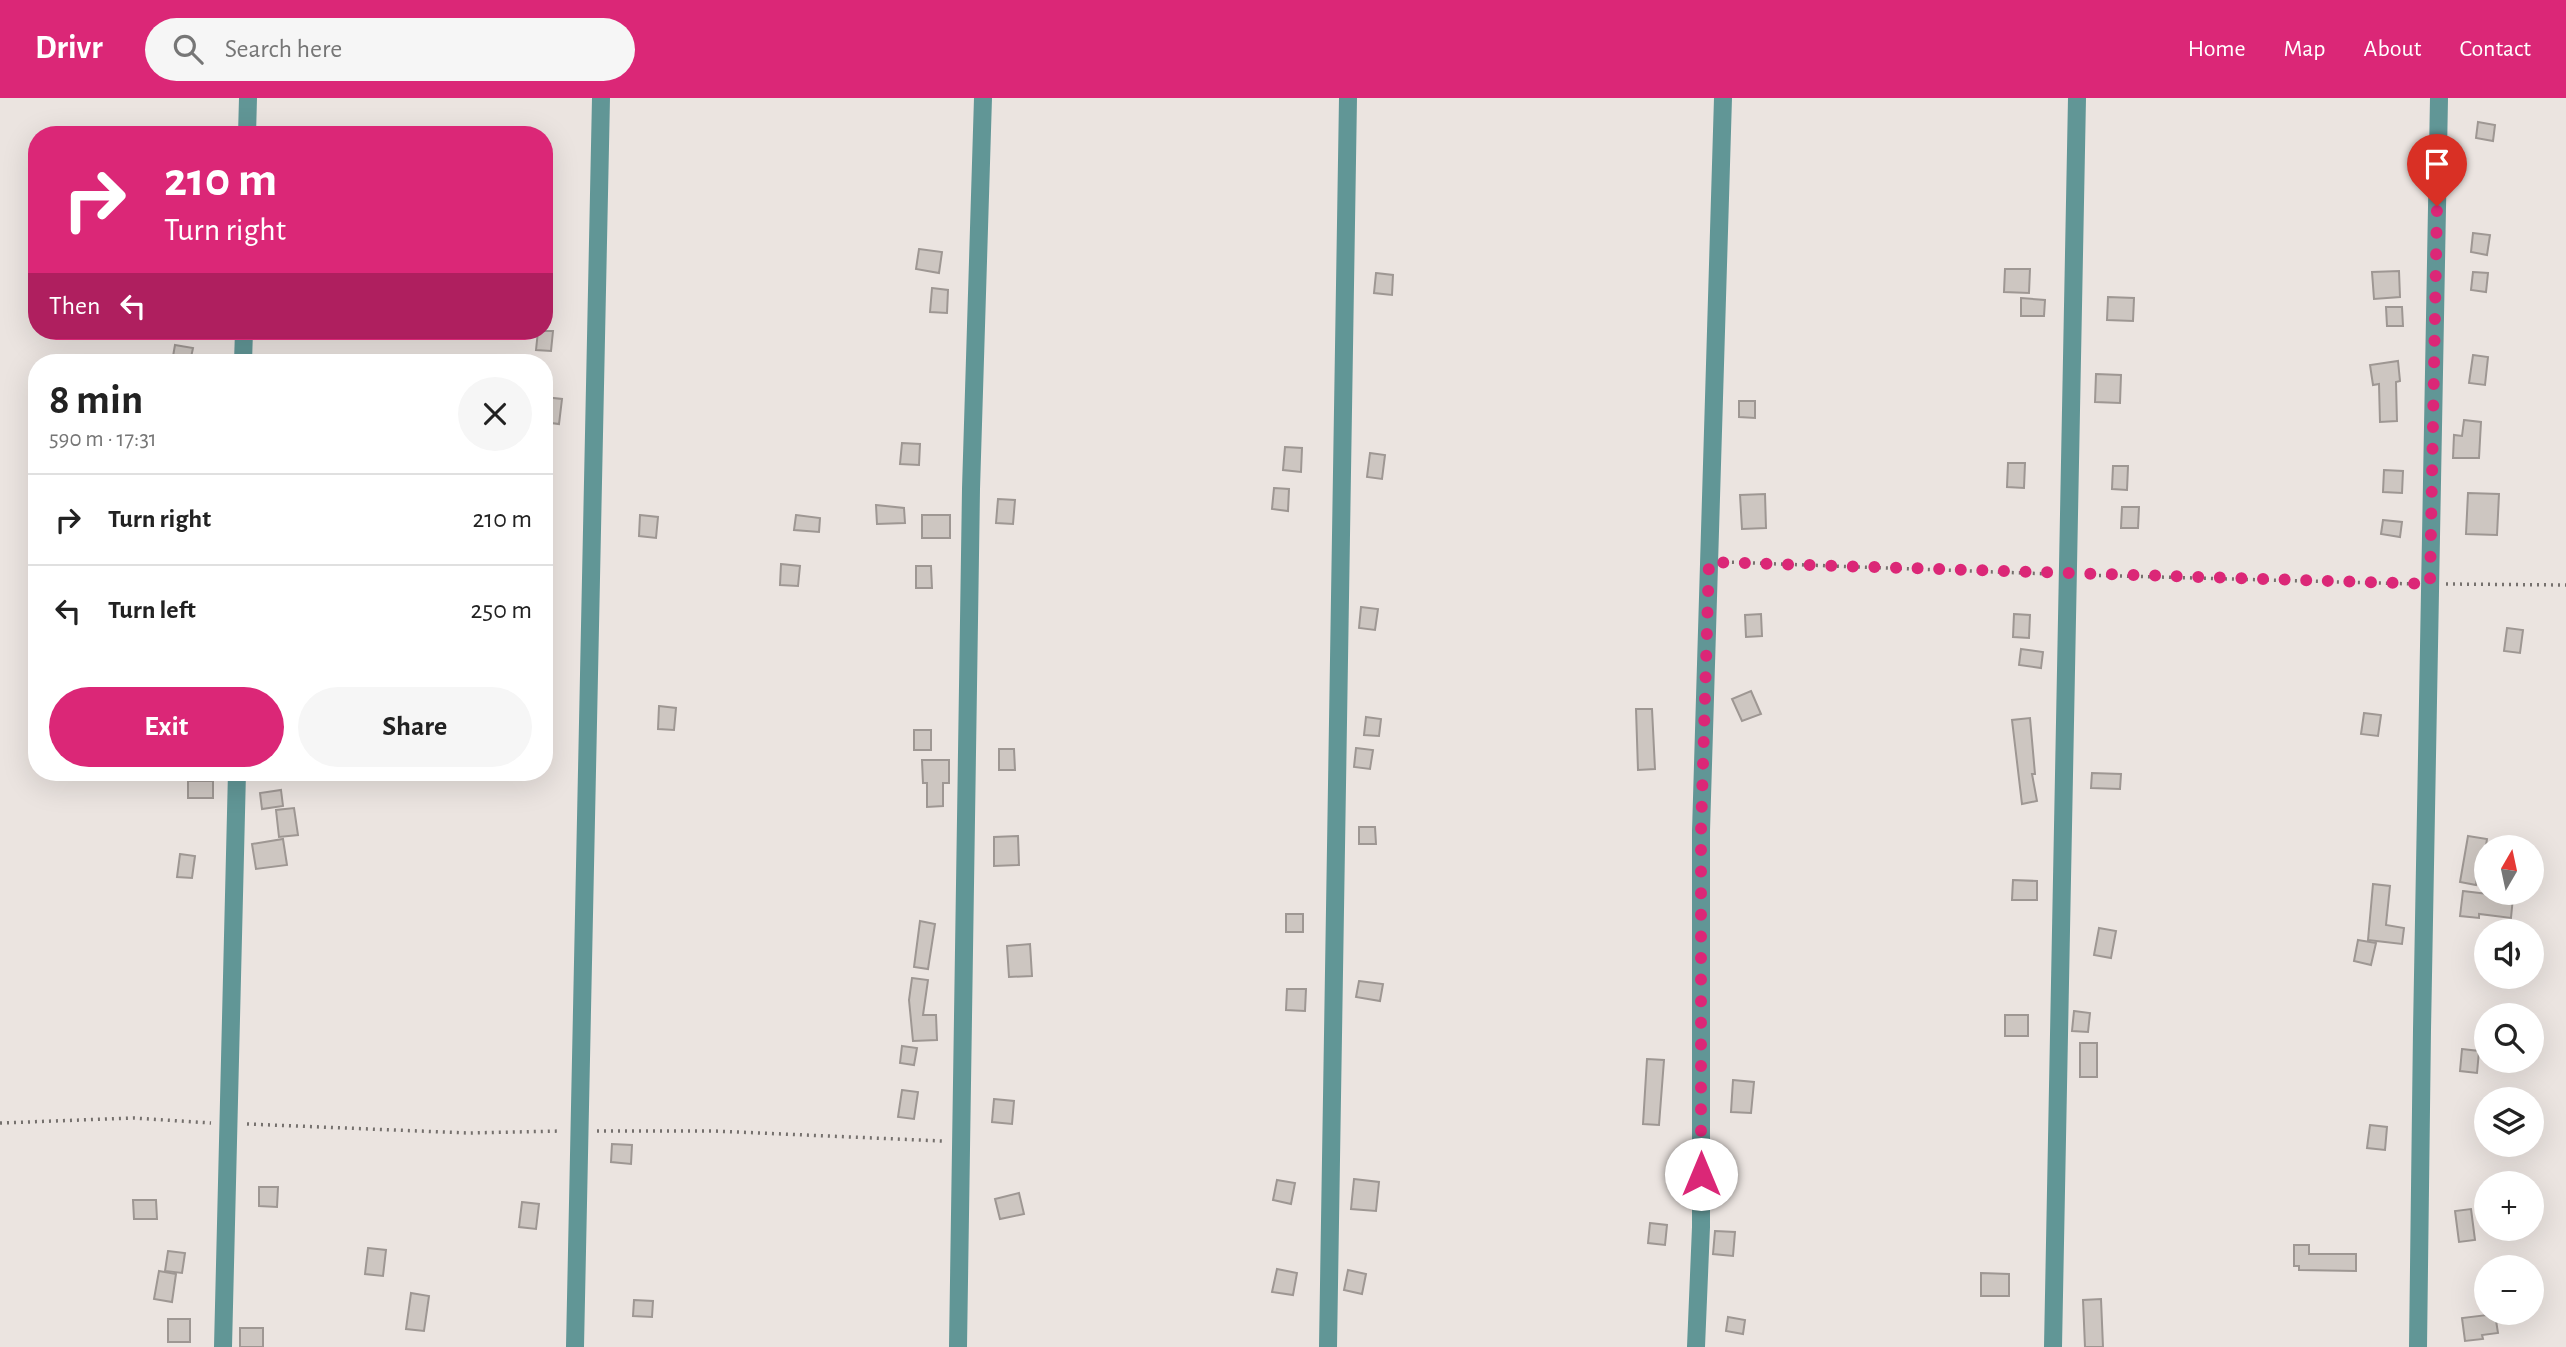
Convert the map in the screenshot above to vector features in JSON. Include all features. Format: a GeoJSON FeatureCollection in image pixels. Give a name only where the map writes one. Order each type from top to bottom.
{"type":"FeatureCollection","features":[{"type":"Feature","properties":{"kind":"street"},"geometry":{"type":"LineString","coordinates":[[247,126],[248,98]]}},
{"type":"Feature","properties":{"kind":"street"},"geometry":{"type":"LineString","coordinates":[[575,1347],[601,98]]}},
{"type":"Feature","properties":{"kind":"street"},"geometry":{"type":"LineString","coordinates":[[958,1347],[971,489],[983,98]]}},
{"type":"Feature","properties":{"kind":"street"},"geometry":{"type":"LineString","coordinates":[[1328,1347],[1348,98]]}},
{"type":"Feature","properties":{"kind":"street"},"geometry":{"type":"LineString","coordinates":[[1696,1347],[1701,1227],[1701,831],[1723,98]]}},
{"type":"Feature","properties":{"kind":"street"},"geometry":{"type":"LineString","coordinates":[[2053,1347],[2077,98]]}},
{"type":"Feature","properties":{"kind":"street"},"geometry":{"type":"LineString","coordinates":[[2418,1347],[2439,98]]}},
{"type":"Feature","properties":{"kind":"street"},"geometry":{"type":"LineString","coordinates":[[223,1347],[237,781]]}},
{"type":"Feature","properties":{"kind":"path"},"geometry":{"type":"LineString","coordinates":[[1709,562],[2068,575],[2566,585]]}},
{"type":"Feature","properties":{"kind":"path"},"geometry":{"type":"LineString","coordinates":[[0,1124],[134,1118],[468,1133],[579,1130],[715,1131],[962,1142]]}},
{"type":"Feature","properties":{"kind":"building"},"geometry":{"type":"Polygon","coordinates":[[[2478,122],[2495,125],[2493,141],[2476,138],[2478,122]]]}},
{"type":"Feature","properties":{"kind":"building"},"geometry":{"type":"Polygon","coordinates":[[[2473,233],[2490,235],[2487,255],[2471,252],[2473,233]]]}},
{"type":"Feature","properties":{"kind":"building"},"geometry":{"type":"Polygon","coordinates":[[[919,249],[942,252],[939,273],[916,269],[919,249]]]}},
{"type":"Feature","properties":{"kind":"building"},"geometry":{"type":"Polygon","coordinates":[[[2005,269],[2030,269],[2029,293],[2004,292],[2005,269]]]}},
{"type":"Feature","properties":{"kind":"building"},"geometry":{"type":"Polygon","coordinates":[[[2399,271],[2400,297],[2374,299],[2372,272],[2399,271]]]}},
{"type":"Feature","properties":{"kind":"building"},"geometry":{"type":"Polygon","coordinates":[[[2473,272],[2488,273],[2486,292],[2471,290],[2473,272]]]}},
{"type":"Feature","properties":{"kind":"building"},"geometry":{"type":"Polygon","coordinates":[[[1376,273],[1393,275],[1392,295],[1374,293],[1376,273]]]}},
{"type":"Feature","properties":{"kind":"building"},"geometry":{"type":"Polygon","coordinates":[[[932,288],[948,290],[947,313],[930,312],[932,288]]]}},
{"type":"Feature","properties":{"kind":"building"},"geometry":{"type":"Polygon","coordinates":[[[2108,297],[2134,298],[2133,321],[2107,320],[2108,297]]]}},
{"type":"Feature","properties":{"kind":"building"},"geometry":{"type":"Polygon","coordinates":[[[2021,298],[2045,300],[2044,316],[2021,316],[2021,298]]]}},
{"type":"Feature","properties":{"kind":"building"},"geometry":{"type":"Polygon","coordinates":[[[2386,307],[2402,307],[2403,326],[2387,326],[2386,307]]]}},
{"type":"Feature","properties":{"kind":"building"},"geometry":{"type":"Polygon","coordinates":[[[537,340],[552,340],[551,351],[536,350],[537,340]]]}},
{"type":"Feature","properties":{"kind":"building"},"geometry":{"type":"Polygon","coordinates":[[[175,345],[193,348],[192,354],[173,354],[175,345]]]}},
{"type":"Feature","properties":{"kind":"building"},"geometry":{"type":"Polygon","coordinates":[[[2473,355],[2488,357],[2485,385],[2469,383],[2473,355]]]}},
{"type":"Feature","properties":{"kind":"building"},"geometry":{"type":"Polygon","coordinates":[[[2398,361],[2400,381],[2396,382],[2397,421],[2380,422],[2379,384],[2373,385],[2370,365],[2398,361]]]}},
{"type":"Feature","properties":{"kind":"building"},"geometry":{"type":"Polygon","coordinates":[[[2096,374],[2121,375],[2120,403],[2095,402],[2096,374]]]}},
{"type":"Feature","properties":{"kind":"building"},"geometry":{"type":"Polygon","coordinates":[[[553,398],[562,399],[559,424],[553,423],[553,398]]]}},
{"type":"Feature","properties":{"kind":"building"},"geometry":{"type":"Polygon","coordinates":[[[1739,401],[1755,401],[1755,418],[1739,417],[1739,401]]]}},
{"type":"Feature","properties":{"kind":"building"},"geometry":{"type":"Polygon","coordinates":[[[2464,420],[2481,422],[2479,458],[2453,458],[2454,435],[2462,436],[2464,420]]]}},
{"type":"Feature","properties":{"kind":"building"},"geometry":{"type":"Polygon","coordinates":[[[902,443],[920,444],[919,465],[900,464],[902,443]]]}},
{"type":"Feature","properties":{"kind":"building"},"geometry":{"type":"Polygon","coordinates":[[[1285,447],[1302,448],[1301,472],[1283,470],[1285,447]]]}},
{"type":"Feature","properties":{"kind":"building"},"geometry":{"type":"Polygon","coordinates":[[[1370,453],[1385,455],[1382,479],[1367,477],[1370,453]]]}},
{"type":"Feature","properties":{"kind":"building"},"geometry":{"type":"Polygon","coordinates":[[[2008,463],[2025,463],[2024,488],[2007,487],[2008,463]]]}},
{"type":"Feature","properties":{"kind":"building"},"geometry":{"type":"Polygon","coordinates":[[[2113,466],[2128,466],[2127,490],[2112,489],[2113,466]]]}},
{"type":"Feature","properties":{"kind":"building"},"geometry":{"type":"Polygon","coordinates":[[[2384,470],[2403,471],[2402,493],[2383,492],[2384,470]]]}},
{"type":"Feature","properties":{"kind":"building"},"geometry":{"type":"Polygon","coordinates":[[[1274,488],[1289,489],[1288,511],[1272,509],[1274,488]]]}},
{"type":"Feature","properties":{"kind":"building"},"geometry":{"type":"Polygon","coordinates":[[[2468,493],[2499,494],[2497,535],[2466,534],[2468,493]]]}},
{"type":"Feature","properties":{"kind":"building"},"geometry":{"type":"Polygon","coordinates":[[[1765,494],[1766,528],[1742,529],[1740,495],[1765,494]]]}},
{"type":"Feature","properties":{"kind":"building"},"geometry":{"type":"Polygon","coordinates":[[[998,499],[1015,500],[1013,524],[996,523],[998,499]]]}},
{"type":"Feature","properties":{"kind":"building"},"geometry":{"type":"Polygon","coordinates":[[[876,505],[904,508],[905,523],[877,524],[876,505]]]}},
{"type":"Feature","properties":{"kind":"building"},"geometry":{"type":"Polygon","coordinates":[[[2122,507],[2139,507],[2138,528],[2121,528],[2122,507]]]}},
{"type":"Feature","properties":{"kind":"building"},"geometry":{"type":"Polygon","coordinates":[[[640,515],[658,517],[656,538],[639,536],[640,515]]]}},
{"type":"Feature","properties":{"kind":"building"},"geometry":{"type":"Polygon","coordinates":[[[796,515],[820,518],[819,532],[794,530],[796,515]]]}},
{"type":"Feature","properties":{"kind":"building"},"geometry":{"type":"Polygon","coordinates":[[[922,515],[950,515],[950,538],[922,538],[922,515]]]}},
{"type":"Feature","properties":{"kind":"building"},"geometry":{"type":"Polygon","coordinates":[[[2383,520],[2402,522],[2400,537],[2381,534],[2383,520]]]}},
{"type":"Feature","properties":{"kind":"building"},"geometry":{"type":"Polygon","coordinates":[[[781,564],[800,566],[798,586],[780,585],[781,564]]]}},
{"type":"Feature","properties":{"kind":"building"},"geometry":{"type":"Polygon","coordinates":[[[916,566],[931,566],[932,588],[916,588],[916,566]]]}},
{"type":"Feature","properties":{"kind":"building"},"geometry":{"type":"Polygon","coordinates":[[[1361,607],[1378,609],[1375,630],[1359,628],[1361,607]]]}},
{"type":"Feature","properties":{"kind":"building"},"geometry":{"type":"Polygon","coordinates":[[[1761,614],[1762,636],[1746,637],[1745,615],[1761,614]]]}},
{"type":"Feature","properties":{"kind":"building"},"geometry":{"type":"Polygon","coordinates":[[[2014,614],[2030,615],[2029,638],[2013,637],[2014,614]]]}},
{"type":"Feature","properties":{"kind":"building"},"geometry":{"type":"Polygon","coordinates":[[[2507,628],[2523,630],[2520,653],[2504,651],[2507,628]]]}},
{"type":"Feature","properties":{"kind":"building"},"geometry":{"type":"Polygon","coordinates":[[[2021,649],[2043,652],[2041,668],[2019,665],[2021,649]]]}},
{"type":"Feature","properties":{"kind":"building"},"geometry":{"type":"Polygon","coordinates":[[[1751,691],[1761,714],[1742,721],[1732,699],[1751,691]]]}},
{"type":"Feature","properties":{"kind":"building"},"geometry":{"type":"Polygon","coordinates":[[[659,706],[676,708],[674,730],[658,729],[659,706]]]}},
{"type":"Feature","properties":{"kind":"building"},"geometry":{"type":"Polygon","coordinates":[[[1636,709],[1652,709],[1655,769],[1638,770],[1636,709]]]}},
{"type":"Feature","properties":{"kind":"building"},"geometry":{"type":"Polygon","coordinates":[[[2364,713],[2381,715],[2378,736],[2361,734],[2364,713]]]}},
{"type":"Feature","properties":{"kind":"building"},"geometry":{"type":"Polygon","coordinates":[[[1366,717],[1381,719],[1379,736],[1364,735],[1366,717]]]}},
{"type":"Feature","properties":{"kind":"building"},"geometry":{"type":"Polygon","coordinates":[[[2030,718],[2035,774],[2032,774],[2037,801],[2022,804],[2012,720],[2030,718]]]}},
{"type":"Feature","properties":{"kind":"building"},"geometry":{"type":"Polygon","coordinates":[[[914,730],[931,730],[931,750],[914,750],[914,730]]]}},
{"type":"Feature","properties":{"kind":"building"},"geometry":{"type":"Polygon","coordinates":[[[1356,748],[1373,750],[1370,769],[1354,767],[1356,748]]]}},
{"type":"Feature","properties":{"kind":"building"},"geometry":{"type":"Polygon","coordinates":[[[999,749],[1014,749],[1015,770],[999,770],[999,749]]]}},
{"type":"Feature","properties":{"kind":"building"},"geometry":{"type":"Polygon","coordinates":[[[922,760],[949,760],[949,783],[943,783],[943,806],[927,807],[927,783],[923,783],[922,760]]]}},
{"type":"Feature","properties":{"kind":"building"},"geometry":{"type":"Polygon","coordinates":[[[2092,773],[2121,774],[2120,789],[2091,788],[2092,773]]]}},
{"type":"Feature","properties":{"kind":"building"},"geometry":{"type":"Polygon","coordinates":[[[188,781],[213,781],[213,798],[188,798],[188,781]]]}},
{"type":"Feature","properties":{"kind":"building"},"geometry":{"type":"Polygon","coordinates":[[[281,790],[283,806],[262,809],[260,793],[281,790]]]}},
{"type":"Feature","properties":{"kind":"building"},"geometry":{"type":"Polygon","coordinates":[[[294,808],[298,835],[279,837],[276,810],[294,808]]]}},
{"type":"Feature","properties":{"kind":"building"},"geometry":{"type":"Polygon","coordinates":[[[1359,827],[1375,827],[1376,844],[1359,844],[1359,827]]]}},
{"type":"Feature","properties":{"kind":"building"},"geometry":{"type":"Polygon","coordinates":[[[1018,836],[1019,865],[994,866],[994,837],[1018,836]]]}},
{"type":"Feature","properties":{"kind":"building"},"geometry":{"type":"Polygon","coordinates":[[[2468,836],[2474,837],[2474,885],[2460,882],[2468,836]]]}},
{"type":"Feature","properties":{"kind":"building"},"geometry":{"type":"Polygon","coordinates":[[[283,839],[287,865],[256,869],[252,844],[283,839]]]}},
{"type":"Feature","properties":{"kind":"building"},"geometry":{"type":"Polygon","coordinates":[[[180,854],[195,856],[192,878],[177,877],[180,854]]]}},
{"type":"Feature","properties":{"kind":"building"},"geometry":{"type":"Polygon","coordinates":[[[2013,880],[2037,881],[2037,900],[2012,900],[2013,880]]]}},
{"type":"Feature","properties":{"kind":"building"},"geometry":{"type":"Polygon","coordinates":[[[2373,884],[2390,886],[2386,925],[2404,928],[2402,944],[2368,940],[2373,884]]]}},
{"type":"Feature","properties":{"kind":"building"},"geometry":{"type":"Polygon","coordinates":[[[2463,891],[2474,892],[2474,905],[2512,905],[2511,918],[2479,914],[2479,918],[2460,916],[2463,891]]]}},
{"type":"Feature","properties":{"kind":"building"},"geometry":{"type":"Polygon","coordinates":[[[1286,914],[1303,914],[1303,932],[1286,932],[1286,914]]]}},
{"type":"Feature","properties":{"kind":"building"},"geometry":{"type":"Polygon","coordinates":[[[920,921],[935,924],[928,969],[914,967],[920,921]]]}},
{"type":"Feature","properties":{"kind":"building"},"geometry":{"type":"Polygon","coordinates":[[[2099,928],[2116,931],[2111,958],[2094,955],[2099,928]]]}},
{"type":"Feature","properties":{"kind":"building"},"geometry":{"type":"Polygon","coordinates":[[[2358,940],[2376,943],[2371,965],[2354,961],[2358,940]]]}},
{"type":"Feature","properties":{"kind":"building"},"geometry":{"type":"Polygon","coordinates":[[[1030,944],[1032,976],[1009,977],[1007,946],[1030,944]]]}},
{"type":"Feature","properties":{"kind":"building"},"geometry":{"type":"Polygon","coordinates":[[[912,978],[928,980],[923,1015],[936,1015],[937,1040],[913,1041],[909,1000],[912,978]]]}},
{"type":"Feature","properties":{"kind":"building"},"geometry":{"type":"Polygon","coordinates":[[[1359,981],[1383,984],[1380,1001],[1356,997],[1359,981]]]}},
{"type":"Feature","properties":{"kind":"building"},"geometry":{"type":"Polygon","coordinates":[[[1287,989],[1306,989],[1305,1011],[1286,1010],[1287,989]]]}},
{"type":"Feature","properties":{"kind":"building"},"geometry":{"type":"Polygon","coordinates":[[[2074,1011],[2090,1013],[2088,1032],[2072,1031],[2074,1011]]]}},
{"type":"Feature","properties":{"kind":"building"},"geometry":{"type":"Polygon","coordinates":[[[2005,1015],[2028,1015],[2028,1036],[2005,1036],[2005,1015]]]}},
{"type":"Feature","properties":{"kind":"building"},"geometry":{"type":"Polygon","coordinates":[[[2080,1043],[2097,1043],[2097,1077],[2080,1077],[2080,1043]]]}},
{"type":"Feature","properties":{"kind":"building"},"geometry":{"type":"Polygon","coordinates":[[[902,1046],[917,1048],[914,1065],[900,1063],[902,1046]]]}},
{"type":"Feature","properties":{"kind":"building"},"geometry":{"type":"Polygon","coordinates":[[[2462,1049],[2474,1050],[2474,1073],[2460,1071],[2462,1049]]]}},
{"type":"Feature","properties":{"kind":"building"},"geometry":{"type":"Polygon","coordinates":[[[1647,1059],[1664,1060],[1659,1125],[1643,1124],[1647,1059]]]}},
{"type":"Feature","properties":{"kind":"building"},"geometry":{"type":"Polygon","coordinates":[[[1733,1080],[1754,1082],[1751,1113],[1731,1112],[1733,1080]]]}},
{"type":"Feature","properties":{"kind":"building"},"geometry":{"type":"Polygon","coordinates":[[[902,1090],[918,1092],[914,1119],[898,1117],[902,1090]]]}},
{"type":"Feature","properties":{"kind":"building"},"geometry":{"type":"Polygon","coordinates":[[[994,1099],[1014,1101],[1012,1124],[992,1122],[994,1099]]]}},
{"type":"Feature","properties":{"kind":"building"},"geometry":{"type":"Polygon","coordinates":[[[2370,1125],[2387,1127],[2385,1150],[2367,1148],[2370,1125]]]}},
{"type":"Feature","properties":{"kind":"building"},"geometry":{"type":"Polygon","coordinates":[[[612,1144],[632,1145],[631,1164],[611,1162],[612,1144]]]}},
{"type":"Feature","properties":{"kind":"building"},"geometry":{"type":"Polygon","coordinates":[[[1354,1179],[1379,1182],[1376,1211],[1351,1209],[1354,1179]]]}},
{"type":"Feature","properties":{"kind":"building"},"geometry":{"type":"Polygon","coordinates":[[[1277,1180],[1295,1183],[1291,1204],[1273,1200],[1277,1180]]]}},
{"type":"Feature","properties":{"kind":"building"},"geometry":{"type":"Polygon","coordinates":[[[259,1187],[278,1187],[277,1207],[259,1206],[259,1187]]]}},
{"type":"Feature","properties":{"kind":"building"},"geometry":{"type":"Polygon","coordinates":[[[1019,1193],[1024,1214],[1000,1219],[995,1199],[1019,1193]]]}},
{"type":"Feature","properties":{"kind":"building"},"geometry":{"type":"Polygon","coordinates":[[[133,1200],[156,1200],[157,1219],[134,1219],[133,1200]]]}},
{"type":"Feature","properties":{"kind":"building"},"geometry":{"type":"Polygon","coordinates":[[[522,1202],[539,1204],[536,1229],[519,1227],[522,1202]]]}},
{"type":"Feature","properties":{"kind":"building"},"geometry":{"type":"Polygon","coordinates":[[[2471,1209],[2474,1240],[2459,1242],[2455,1211],[2471,1209]]]}},
{"type":"Feature","properties":{"kind":"building"},"geometry":{"type":"Polygon","coordinates":[[[1650,1223],[1667,1225],[1665,1245],[1648,1243],[1650,1223]]]}},
{"type":"Feature","properties":{"kind":"building"},"geometry":{"type":"Polygon","coordinates":[[[1715,1231],[1735,1232],[1733,1256],[1713,1254],[1715,1231]]]}},
{"type":"Feature","properties":{"kind":"building"},"geometry":{"type":"Polygon","coordinates":[[[2294,1245],[2309,1245],[2309,1254],[2356,1254],[2356,1271],[2299,1270],[2299,1266],[2294,1266],[2294,1245]]]}},
{"type":"Feature","properties":{"kind":"building"},"geometry":{"type":"Polygon","coordinates":[[[368,1248],[386,1250],[383,1276],[365,1274],[368,1248]]]}},
{"type":"Feature","properties":{"kind":"building"},"geometry":{"type":"Polygon","coordinates":[[[168,1251],[185,1253],[182,1273],[165,1271],[168,1251]]]}},
{"type":"Feature","properties":{"kind":"building"},"geometry":{"type":"Polygon","coordinates":[[[1277,1269],[1297,1273],[1293,1295],[1272,1292],[1277,1269]]]}},
{"type":"Feature","properties":{"kind":"building"},"geometry":{"type":"Polygon","coordinates":[[[1348,1270],[1366,1274],[1362,1294],[1344,1290],[1348,1270]]]}},
{"type":"Feature","properties":{"kind":"building"},"geometry":{"type":"Polygon","coordinates":[[[159,1271],[176,1274],[172,1302],[154,1299],[159,1271]]]}},
{"type":"Feature","properties":{"kind":"building"},"geometry":{"type":"Polygon","coordinates":[[[1981,1273],[2009,1274],[2009,1296],[1981,1296],[1981,1273]]]}},
{"type":"Feature","properties":{"kind":"building"},"geometry":{"type":"Polygon","coordinates":[[[411,1293],[429,1296],[424,1331],[406,1329],[411,1293]]]}},
{"type":"Feature","properties":{"kind":"building"},"geometry":{"type":"Polygon","coordinates":[[[2101,1299],[2103,1347],[2085,1347],[2083,1300],[2101,1299]]]}},
{"type":"Feature","properties":{"kind":"building"},"geometry":{"type":"Polygon","coordinates":[[[634,1300],[653,1301],[652,1317],[633,1316],[634,1300]]]}},
{"type":"Feature","properties":{"kind":"building"},"geometry":{"type":"Polygon","coordinates":[[[1728,1317],[1745,1320],[1743,1334],[1726,1331],[1728,1317]]]}},
{"type":"Feature","properties":{"kind":"building"},"geometry":{"type":"Polygon","coordinates":[[[2474,1317],[2474,1325],[2497,1325],[2498,1333],[2482,1335],[2483,1339],[2465,1341],[2462,1318],[2474,1317]]]}},
{"type":"Feature","properties":{"kind":"building"},"geometry":{"type":"Polygon","coordinates":[[[168,1319],[190,1319],[190,1342],[168,1342],[168,1319]]]}},
{"type":"Feature","properties":{"kind":"building"},"geometry":{"type":"Polygon","coordinates":[[[240,1328],[263,1328],[263,1347],[240,1347],[240,1328]]]}},
{"type":"Feature","properties":{"kind":"route"},"geometry":{"type":"LineString","coordinates":[[1701,1174],[1701,831],[1709,562],[2430,584],[2437,206]]}}]}
